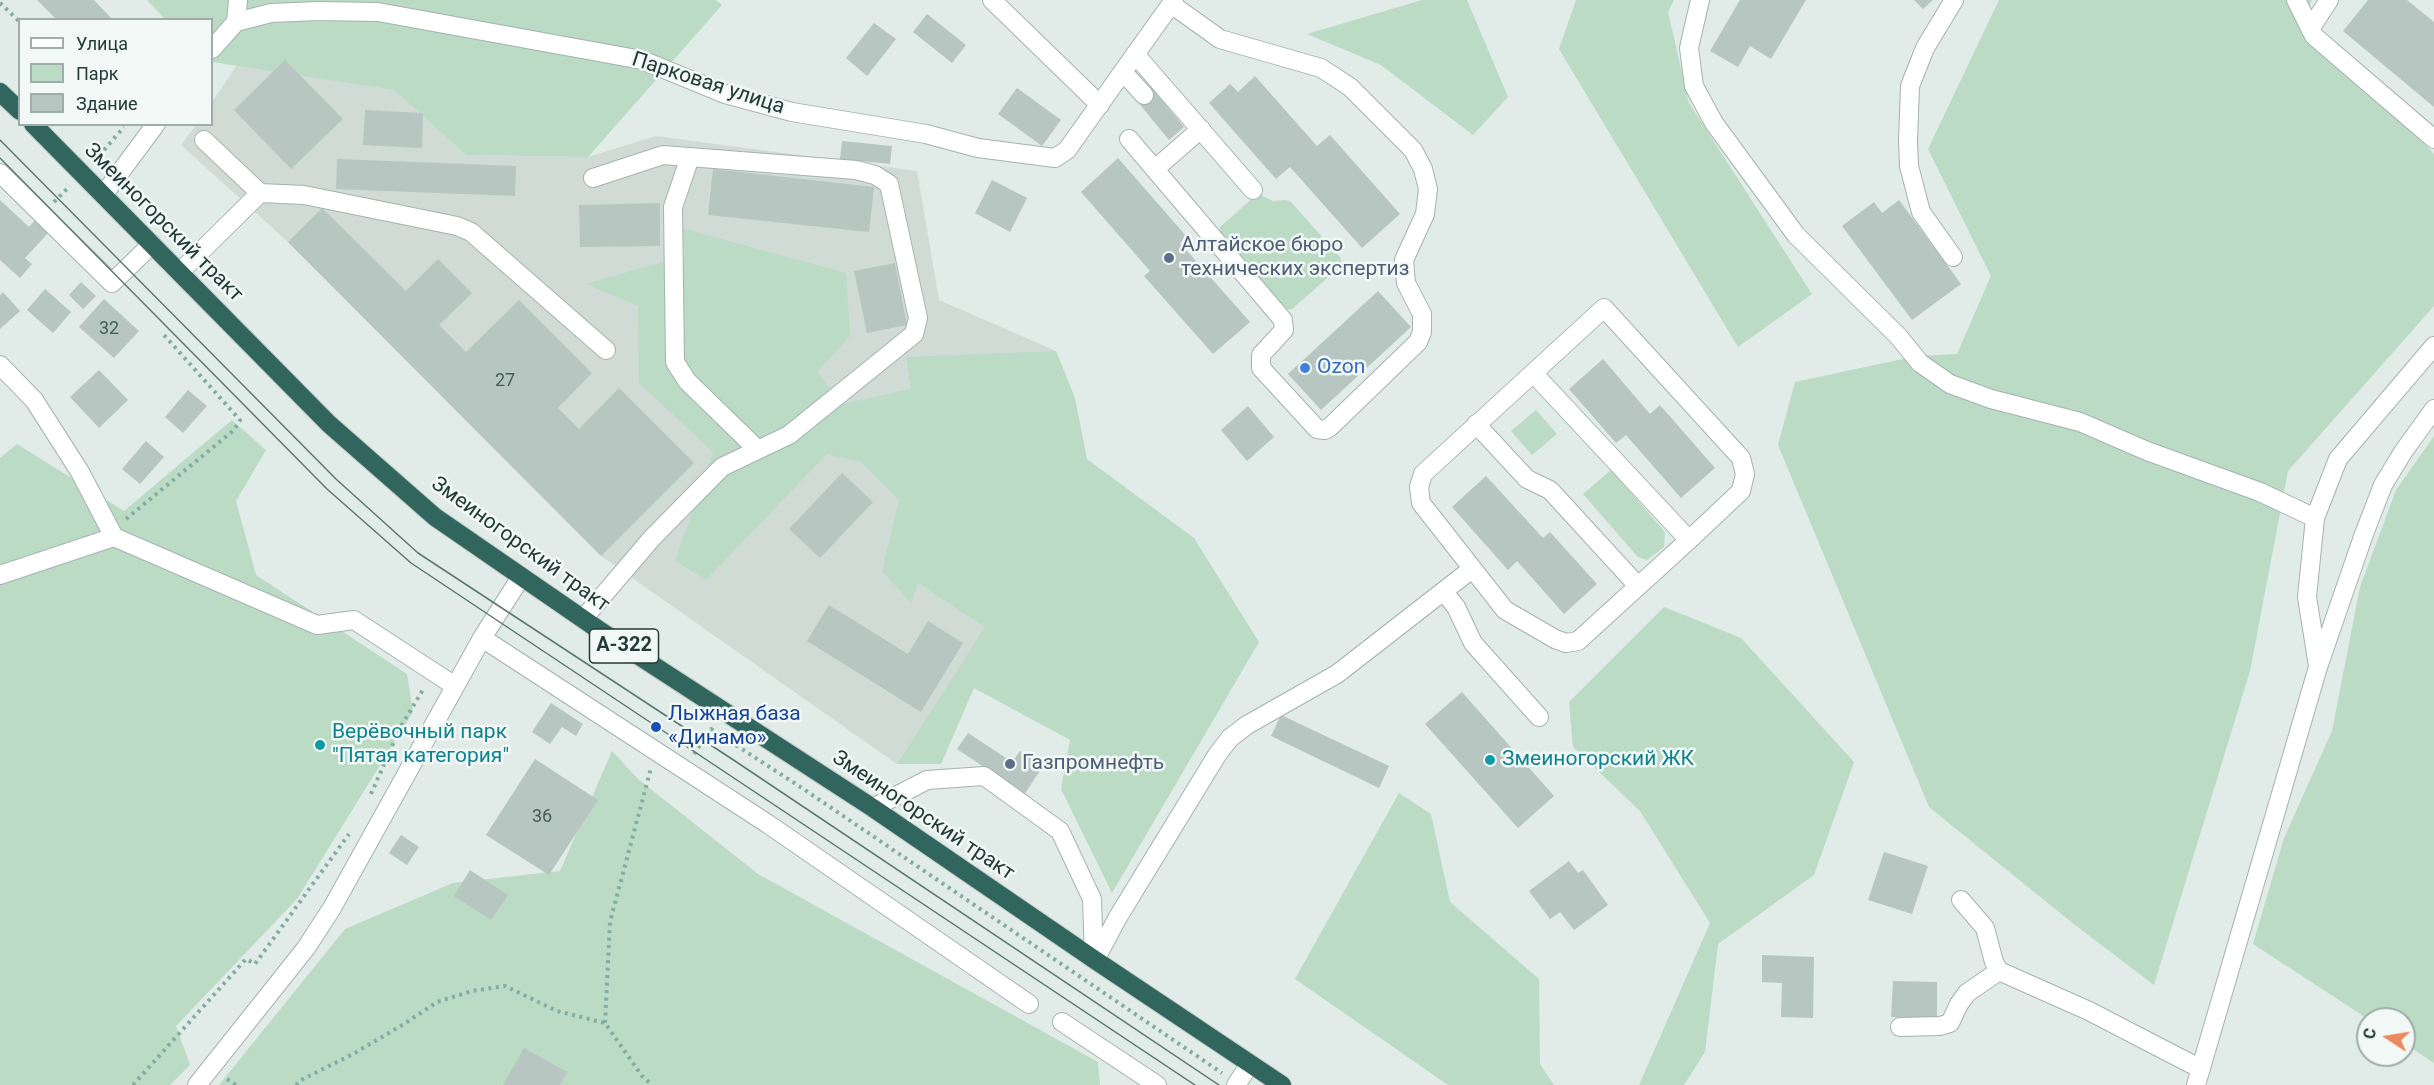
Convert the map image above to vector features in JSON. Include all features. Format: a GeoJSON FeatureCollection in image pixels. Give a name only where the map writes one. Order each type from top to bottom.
{"type":"FeatureCollection","features":[{"type":"Feature","properties":{"kind":"highway"},"geometry":{"type":"LineString","coordinates":[[0,92],[18,109]]}},
{"type":"Feature","properties":{"kind":"highway","name":"Змеиногорский тракт"},"geometry":{"type":"LineString","coordinates":[[35,126],[329,424],[435,516],[583,619],[873,808],[1282,1085]]}},
{"type":"Feature","properties":{"kind":"street"},"geometry":{"type":"LineString","coordinates":[[213,48],[236,22],[238,0]]}},
{"type":"Feature","properties":{"kind":"street"},"geometry":{"type":"LineString","coordinates":[[992,0],[1100,105]]}},
{"type":"Feature","properties":{"kind":"street"},"geometry":{"type":"LineString","coordinates":[[1700,0],[1689,48],[1694,86],[1714,123],[1796,235],[1898,336],[1920,363],[1950,384],[1990,399],[2080,422],[2147,452],[2260,492],[2315,518]]}},
{"type":"Feature","properties":{"kind":"street"},"geometry":{"type":"LineString","coordinates":[[1953,257],[1921,212],[1909,166],[1908,141],[1910,86],[1925,48],[1954,0]]}},
{"type":"Feature","properties":{"kind":"street"},"geometry":{"type":"LineString","coordinates":[[2296,0],[2314,36],[2434,139]]}},
{"type":"Feature","properties":{"kind":"street"},"geometry":{"type":"LineString","coordinates":[[2310,29],[2329,0]]}},
{"type":"Feature","properties":{"kind":"street"},"geometry":{"type":"LineString","coordinates":[[1129,139],[1283,320],[1284,330],[1261,355],[1261,368],[1317,429],[1325,430],[1330,427],[1418,342],[1423,321],[1406,283],[1404,260],[1425,214],[1428,189],[1424,169],[1413,150],[1350,87],[1321,68],[1220,39],[1172,2]]}},
{"type":"Feature","properties":{"kind":"street","name":"Парковая улица"},"geometry":{"type":"LineString","coordinates":[[236,22],[272,13],[318,10],[378,12],[642,60],[725,94],[792,112],[926,134],[978,148],[1055,158],[1067,150],[1172,2]]}},
{"type":"Feature","properties":{"kind":"street"},"geometry":{"type":"LineString","coordinates":[[1135,54],[1252,190]]}},
{"type":"Feature","properties":{"kind":"street"},"geometry":{"type":"LineString","coordinates":[[1123,72],[1144,95]]}},
{"type":"Feature","properties":{"kind":"street"},"geometry":{"type":"LineString","coordinates":[[104,194],[155,126]]}},
{"type":"Feature","properties":{"kind":"street"},"geometry":{"type":"LineString","coordinates":[[1155,169],[1201,129]]}},
{"type":"Feature","properties":{"kind":"street"},"geometry":{"type":"LineString","coordinates":[[204,140],[260,193],[304,195],[457,226],[471,232],[606,350]]}},
{"type":"Feature","properties":{"kind":"street"},"geometry":{"type":"LineString","coordinates":[[583,619],[652,538],[722,467],[789,435],[914,334],[918,318],[889,184],[875,175],[856,170],[663,155],[626,165],[592,178]]}},
{"type":"Feature","properties":{"kind":"street"},"geometry":{"type":"LineString","coordinates":[[690,157],[673,207],[675,362],[687,381],[757,449]]}},
{"type":"Feature","properties":{"kind":"street"},"geometry":{"type":"LineString","coordinates":[[0,173],[112,283],[152,244]]}},
{"type":"Feature","properties":{"kind":"street"},"geometry":{"type":"LineString","coordinates":[[180,272],[260,193]]}},
{"type":"Feature","properties":{"kind":"street"},"geometry":{"type":"LineString","coordinates":[[1604,308],[1744,465],[1745,474],[1741,491],[1578,641],[1566,643],[1505,610],[1421,503],[1419,487],[1423,474],[1534,374],[1604,308]]}},
{"type":"Feature","properties":{"kind":"street"},"geometry":{"type":"LineString","coordinates":[[2318,668],[2307,597],[2315,518],[2338,459],[2434,346]]}},
{"type":"Feature","properties":{"kind":"street"},"geometry":{"type":"LineString","coordinates":[[0,365],[40,409],[80,472],[114,537],[317,625],[354,620],[455,686]]}},
{"type":"Feature","properties":{"kind":"street"},"geometry":{"type":"LineString","coordinates":[[1534,374],[1689,540]]}},
{"type":"Feature","properties":{"kind":"street"},"geometry":{"type":"LineString","coordinates":[[1961,900],[1985,928],[1994,962],[1999,971],[2089,1011],[2199,1077],[2318,668],[2383,485],[2434,409]]}},
{"type":"Feature","properties":{"kind":"street"},"geometry":{"type":"LineString","coordinates":[[1476,424],[1527,479],[1550,490],[1638,586]]}},
{"type":"Feature","properties":{"kind":"street"},"geometry":{"type":"LineString","coordinates":[[0,574],[114,537]]}},
{"type":"Feature","properties":{"kind":"street"},"geometry":{"type":"LineString","coordinates":[[1095,960],[1149,866],[1217,755],[1230,738],[1247,725],[1337,674],[1472,569]]}},
{"type":"Feature","properties":{"kind":"street"},"geometry":{"type":"LineString","coordinates":[[197,1085],[306,948],[332,908],[482,638],[521,577]]}},
{"type":"Feature","properties":{"kind":"street"},"geometry":{"type":"LineString","coordinates":[[1444,592],[1456,607],[1466,634],[1473,644],[1539,717]]}},
{"type":"Feature","properties":{"kind":"street"},"geometry":{"type":"LineString","coordinates":[[482,638],[768,824],[1029,1004]]}},
{"type":"Feature","properties":{"kind":"street"},"geometry":{"type":"LineString","coordinates":[[873,808],[927,780],[984,776],[1060,831],[1092,899],[1095,960]]}},
{"type":"Feature","properties":{"kind":"street"},"geometry":{"type":"LineString","coordinates":[[1900,1027],[1940,1026],[1950,1023],[1966,993],[1999,971]]}},
{"type":"Feature","properties":{"kind":"street"},"geometry":{"type":"LineString","coordinates":[[1062,1022],[1157,1085]]}},
{"type":"Feature","properties":{"kind":"street"},"geometry":{"type":"LineString","coordinates":[[1236,1084],[1250,1064]]}},
{"type":"Feature","properties":{"kind":"path"},"geometry":{"type":"LineString","coordinates":[[0,3],[18,20]]}},
{"type":"Feature","properties":{"kind":"path"},"geometry":{"type":"LineString","coordinates":[[104,150],[124,127]]}},
{"type":"Feature","properties":{"kind":"path"},"geometry":{"type":"LineString","coordinates":[[114,537],[129,516],[234,430],[240,420],[164,335]]}},
{"type":"Feature","properties":{"kind":"path"},"geometry":{"type":"LineString","coordinates":[[369,798],[400,728],[434,672]]}},
{"type":"Feature","properties":{"kind":"path"},"geometry":{"type":"LineString","coordinates":[[691,759],[711,729],[802,788],[1236,1084]]}},
{"type":"Feature","properties":{"kind":"path"},"geometry":{"type":"LineString","coordinates":[[652,1085],[642,1076],[605,1023],[610,922],[656,750]]}},
{"type":"Feature","properties":{"kind":"path"},"geometry":{"type":"LineString","coordinates":[[133,1085],[246,959],[255,964],[353,828]]}},
{"type":"Feature","properties":{"kind":"path"},"geometry":{"type":"LineString","coordinates":[[296,1085],[404,1024],[436,1002],[472,991],[506,986],[557,1011],[605,1023]]}},
{"type":"Feature","properties":{"kind":"shaded area"},"geometry":{"type":"Polygon","coordinates":[[[237,65],[394,90],[466,155],[588,157],[656,136],[917,171],[939,300],[1056,351],[986,627],[897,764],[601,556],[288,242],[181,145],[195,126],[213,126],[213,101],[237,65]]]}},
{"type":"Feature","properties":{"kind":"green space"},"geometry":{"type":"Polygon","coordinates":[[[147,0],[716,0],[722,5],[588,157],[466,155],[394,90],[213,62],[213,18],[164,18],[147,0]]]}},
{"type":"Feature","properties":{"kind":"green space"},"geometry":{"type":"Polygon","coordinates":[[[1422,0],[1467,0],[1508,97],[1473,135],[1381,65],[1307,34],[1422,0]]]}},
{"type":"Feature","properties":{"kind":"green space"},"geometry":{"type":"Polygon","coordinates":[[[1576,0],[1674,0],[1668,12],[1689,103],[1812,294],[1738,347],[1559,49],[1576,0]]]}},
{"type":"Feature","properties":{"kind":"green space"},"geometry":{"type":"Polygon","coordinates":[[[1999,0],[2312,0],[2304,14],[2434,154],[2434,306],[2288,471],[2250,671],[2154,985],[2070,921],[1929,807],[1778,445],[1795,382],[1917,356],[1957,354],[1991,276],[1928,149],[1999,0]]]}},
{"type":"Feature","properties":{"kind":"green space"},"geometry":{"type":"Polygon","coordinates":[[[1255,196],[1262,196],[1273,201],[1291,202],[1340,257],[1342,265],[1291,310],[1283,308],[1220,233],[1220,227],[1255,196]]]}},
{"type":"Feature","properties":{"kind":"green space"},"geometry":{"type":"Polygon","coordinates":[[[678,227],[846,273],[850,336],[817,372],[842,404],[911,389],[906,357],[1056,351],[1075,398],[1087,459],[1194,538],[1259,642],[1112,893],[1061,789],[1070,740],[974,688],[941,764],[897,764],[985,627],[918,583],[911,603],[882,571],[899,500],[861,462],[827,454],[706,580],[675,561],[713,452],[639,383],[638,306],[586,284],[686,255],[678,227]]]}},
{"type":"Feature","properties":{"kind":"green space"},"geometry":{"type":"Polygon","coordinates":[[[1536,410],[1557,434],[1532,455],[1511,431],[1536,410]]]}},
{"type":"Feature","properties":{"kind":"green space"},"geometry":{"type":"Polygon","coordinates":[[[232,420],[266,450],[236,501],[256,575],[407,674],[413,712],[297,899],[176,1026],[190,1065],[170,1085],[0,1085],[0,458],[17,444],[124,511],[232,420]]]}},
{"type":"Feature","properties":{"kind":"green space"},"geometry":{"type":"Polygon","coordinates":[[[2434,436],[2434,1063],[2416,1051],[2416,1007],[2356,1007],[2356,1011],[2253,944],[2284,838],[2332,731],[2360,587],[2396,490],[2434,436]]]}},
{"type":"Feature","properties":{"kind":"green space"},"geometry":{"type":"Polygon","coordinates":[[[1611,470],[1665,532],[1664,547],[1647,560],[1638,557],[1583,494],[1611,470]]]}},
{"type":"Feature","properties":{"kind":"green space"},"geometry":{"type":"Polygon","coordinates":[[[1664,607],[1741,638],[1854,762],[1814,875],[1718,944],[1705,1052],[1684,1085],[1639,1085],[1710,923],[1640,811],[1573,747],[1569,702],[1664,607]]]}},
{"type":"Feature","properties":{"kind":"green space"},"geometry":{"type":"Polygon","coordinates":[[[612,751],[638,779],[758,874],[1098,1062],[1100,1085],[219,1085],[345,929],[453,883],[560,871],[612,751]]]}},
{"type":"Feature","properties":{"kind":"green space"},"geometry":{"type":"Polygon","coordinates":[[[1399,793],[1431,814],[1450,902],[1539,979],[1540,1064],[1554,1085],[1448,1085],[1295,979],[1399,793]]]}},
{"type":"Feature","properties":{"kind":"building"},"geometry":{"type":"Polygon","coordinates":[[[37,0],[94,0],[111,18],[55,18],[37,0]]]}},
{"type":"Feature","properties":{"kind":"building"},"geometry":{"type":"Polygon","coordinates":[[[1740,0],[1806,0],[1771,59],[1750,46],[1738,67],[1710,51],[1740,0]]]}},
{"type":"Feature","properties":{"kind":"building"},"geometry":{"type":"Polygon","coordinates":[[[1914,0],[1933,0],[1923,9],[1914,0]]]}},
{"type":"Feature","properties":{"kind":"building"},"geometry":{"type":"Polygon","coordinates":[[[2368,0],[2407,0],[2434,22],[2434,107],[2343,31],[2368,0]]]}},
{"type":"Feature","properties":{"kind":"building"},"geometry":{"type":"Polygon","coordinates":[[[927,14],[966,45],[952,63],[913,32],[927,14]]]}},
{"type":"Feature","properties":{"kind":"building"},"geometry":{"type":"Polygon","coordinates":[[[874,23],[896,39],[867,76],[846,58],[874,23]]]}},
{"type":"Feature","properties":{"kind":"building"},"geometry":{"type":"Polygon","coordinates":[[[285,60],[343,119],[291,169],[234,110],[285,60]]]}},
{"type":"Feature","properties":{"kind":"building"},"geometry":{"type":"Polygon","coordinates":[[[1255,76],[1317,146],[1330,135],[1400,214],[1362,248],[1290,167],[1276,179],[1209,103],[1230,84],[1238,92],[1255,76]]]}},
{"type":"Feature","properties":{"kind":"building"},"geometry":{"type":"Polygon","coordinates":[[[1017,88],[1061,120],[1042,146],[998,114],[1017,88]]]}},
{"type":"Feature","properties":{"kind":"building"},"geometry":{"type":"Polygon","coordinates":[[[1152,88],[1184,127],[1169,140],[1137,101],[1152,88]]]}},
{"type":"Feature","properties":{"kind":"building"},"geometry":{"type":"Polygon","coordinates":[[[365,110],[423,113],[422,148],[363,145],[365,110]]]}},
{"type":"Feature","properties":{"kind":"building"},"geometry":{"type":"Polygon","coordinates":[[[842,141],[892,146],[890,164],[840,159],[842,141]]]}},
{"type":"Feature","properties":{"kind":"building"},"geometry":{"type":"Polygon","coordinates":[[[1118,158],[1187,237],[1180,243],[1250,322],[1213,354],[1144,276],[1150,271],[1081,192],[1118,158]]]}},
{"type":"Feature","properties":{"kind":"building"},"geometry":{"type":"Polygon","coordinates":[[[337,159],[516,166],[515,196],[336,189],[337,159]]]}},
{"type":"Feature","properties":{"kind":"building"},"geometry":{"type":"Polygon","coordinates":[[[713,169],[874,187],[869,232],[708,215],[713,169]]]}},
{"type":"Feature","properties":{"kind":"building"},"geometry":{"type":"Polygon","coordinates":[[[992,180],[1027,198],[1010,232],[975,213],[992,180]]]}},
{"type":"Feature","properties":{"kind":"building"},"geometry":{"type":"Polygon","coordinates":[[[0,200],[29,227],[36,219],[50,231],[25,258],[32,264],[20,278],[0,260],[0,200]]]}},
{"type":"Feature","properties":{"kind":"building"},"geometry":{"type":"Polygon","coordinates":[[[1899,200],[1961,284],[1912,320],[1842,226],[1874,202],[1882,213],[1899,200]]]}},
{"type":"Feature","properties":{"kind":"building"},"geometry":{"type":"Polygon","coordinates":[[[660,203],[660,246],[580,247],[579,205],[660,203]]]}},
{"type":"Feature","properties":{"kind":"building"},"geometry":{"type":"Polygon","coordinates":[[[322,208],[406,291],[438,259],[472,293],[439,325],[466,352],[519,300],[592,373],[558,408],[579,429],[619,388],[694,463],[601,556],[288,242],[322,208]]]}},
{"type":"Feature","properties":{"kind":"building"},"geometry":{"type":"Polygon","coordinates":[[[895,263],[907,325],[867,333],[854,271],[895,263]]]}},
{"type":"Feature","properties":{"kind":"building"},"geometry":{"type":"Polygon","coordinates":[[[81,282],[96,296],[83,309],[69,295],[81,282]]]}},
{"type":"Feature","properties":{"kind":"building"},"geometry":{"type":"Polygon","coordinates":[[[45,289],[71,312],[53,333],[27,310],[45,289]]]}},
{"type":"Feature","properties":{"kind":"building"},"geometry":{"type":"Polygon","coordinates":[[[1378,291],[1411,327],[1321,410],[1288,374],[1378,291]]]}},
{"type":"Feature","properties":{"kind":"building"},"geometry":{"type":"Polygon","coordinates":[[[3,292],[20,311],[0,329],[0,295],[3,292]]]}},
{"type":"Feature","properties":{"kind":"building"},"geometry":{"type":"Polygon","coordinates":[[[104,299],[139,331],[114,358],[79,327],[104,299]]]}},
{"type":"Feature","properties":{"kind":"building"},"geometry":{"type":"Polygon","coordinates":[[[1603,359],[1650,414],[1660,405],[1715,468],[1681,498],[1626,435],[1616,443],[1569,389],[1603,359]]]}},
{"type":"Feature","properties":{"kind":"building"},"geometry":{"type":"Polygon","coordinates":[[[99,370],[128,400],[99,428],[70,397],[99,370]]]}},
{"type":"Feature","properties":{"kind":"building"},"geometry":{"type":"Polygon","coordinates":[[[188,390],[207,406],[183,433],[165,417],[188,390]]]}},
{"type":"Feature","properties":{"kind":"building"},"geometry":{"type":"Polygon","coordinates":[[[1248,406],[1274,437],[1247,461],[1221,430],[1248,406]]]}},
{"type":"Feature","properties":{"kind":"building"},"geometry":{"type":"Polygon","coordinates":[[[146,441],[164,457],[140,484],[122,469],[146,441]]]}},
{"type":"Feature","properties":{"kind":"building"},"geometry":{"type":"Polygon","coordinates":[[[842,473],[873,502],[820,558],[789,529],[842,473]]]}},
{"type":"Feature","properties":{"kind":"building"},"geometry":{"type":"Polygon","coordinates":[[[1486,476],[1543,538],[1550,532],[1597,584],[1564,614],[1517,561],[1508,570],[1452,507],[1486,476]]]}},
{"type":"Feature","properties":{"kind":"building"},"geometry":{"type":"Polygon","coordinates":[[[829,605],[908,654],[928,621],[963,643],[921,712],[807,641],[829,605]]]}},
{"type":"Feature","properties":{"kind":"building","name":"Змеиногорский ЖК"},"geometry":{"type":"Polygon","coordinates":[[[1462,692],[1554,796],[1518,828],[1425,724],[1462,692]]]}},
{"type":"Feature","properties":{"kind":"building"},"geometry":{"type":"Polygon","coordinates":[[[551,703],[583,724],[576,736],[562,727],[550,744],[532,732],[551,703]]]}},
{"type":"Feature","properties":{"kind":"building"},"geometry":{"type":"Polygon","coordinates":[[[1281,715],[1389,766],[1379,788],[1271,736],[1281,715]]]}},
{"type":"Feature","properties":{"kind":"building","name":"Газпромнефть"},"geometry":{"type":"Polygon","coordinates":[[[968,733],[1012,762],[1020,751],[1043,766],[1022,798],[1000,778],[957,749],[968,733]]]}},
{"type":"Feature","properties":{"kind":"building"},"geometry":{"type":"Polygon","coordinates":[[[535,759],[598,800],[549,875],[486,835],[535,759]]]}},
{"type":"Feature","properties":{"kind":"building"},"geometry":{"type":"Polygon","coordinates":[[[401,835],[419,847],[407,865],[389,853],[401,835]]]}},
{"type":"Feature","properties":{"kind":"building"},"geometry":{"type":"Polygon","coordinates":[[[1884,852],[1928,866],[1912,914],[1868,900],[1884,852]]]}},
{"type":"Feature","properties":{"kind":"building"},"geometry":{"type":"Polygon","coordinates":[[[1569,861],[1578,873],[1583,870],[1608,905],[1574,930],[1560,912],[1550,919],[1529,891],[1569,861]]]}},
{"type":"Feature","properties":{"kind":"building"},"geometry":{"type":"Polygon","coordinates":[[[470,870],[508,895],[491,920],[454,896],[470,870]]]}},
{"type":"Feature","properties":{"kind":"building"},"geometry":{"type":"Polygon","coordinates":[[[1762,955],[1814,957],[1813,1018],[1781,1017],[1782,983],[1762,982],[1762,955]]]}},
{"type":"Feature","properties":{"kind":"building"},"geometry":{"type":"Polygon","coordinates":[[[1893,981],[1937,982],[1937,1018],[1891,1017],[1893,981]]]}},
{"type":"Feature","properties":{"kind":"building"},"geometry":{"type":"Polygon","coordinates":[[[524,1048],[567,1072],[560,1085],[503,1085],[524,1048]]]}},
{"type":"Feature","properties":{"kind":"tram line"},"geometry":{"type":"LineString","coordinates":[[0,140],[336,479],[418,553],[735,761],[1219,1085]]}},
{"type":"Feature","properties":{"kind":"tram line"},"geometry":{"type":"LineString","coordinates":[[0,158],[327,489],[411,563],[1195,1085]]}},
{"type":"Feature","properties":{"kind":"place","name":"Алтайское бюро технических экспертиз"},"geometry":{"type":"Point","coordinates":[1169,258]}},
{"type":"Feature","properties":{"kind":"place","name":"Ozon"},"geometry":{"type":"Point","coordinates":[1305,368]}},
{"type":"Feature","properties":{"kind":"place","name":"Лыжная база «Динамо»"},"geometry":{"type":"Point","coordinates":[656,727]}},
{"type":"Feature","properties":{"kind":"place","name":"Верёвочный парк \"Пятая категория\""},"geometry":{"type":"Point","coordinates":[320,745]}},
{"type":"Feature","properties":{"kind":"place","name":"Змеиногорский ЖК"},"geometry":{"type":"Point","coordinates":[1490,760]}},
{"type":"Feature","properties":{"kind":"place","name":"Газпромнефть"},"geometry":{"type":"Point","coordinates":[1010,764]}}]}
